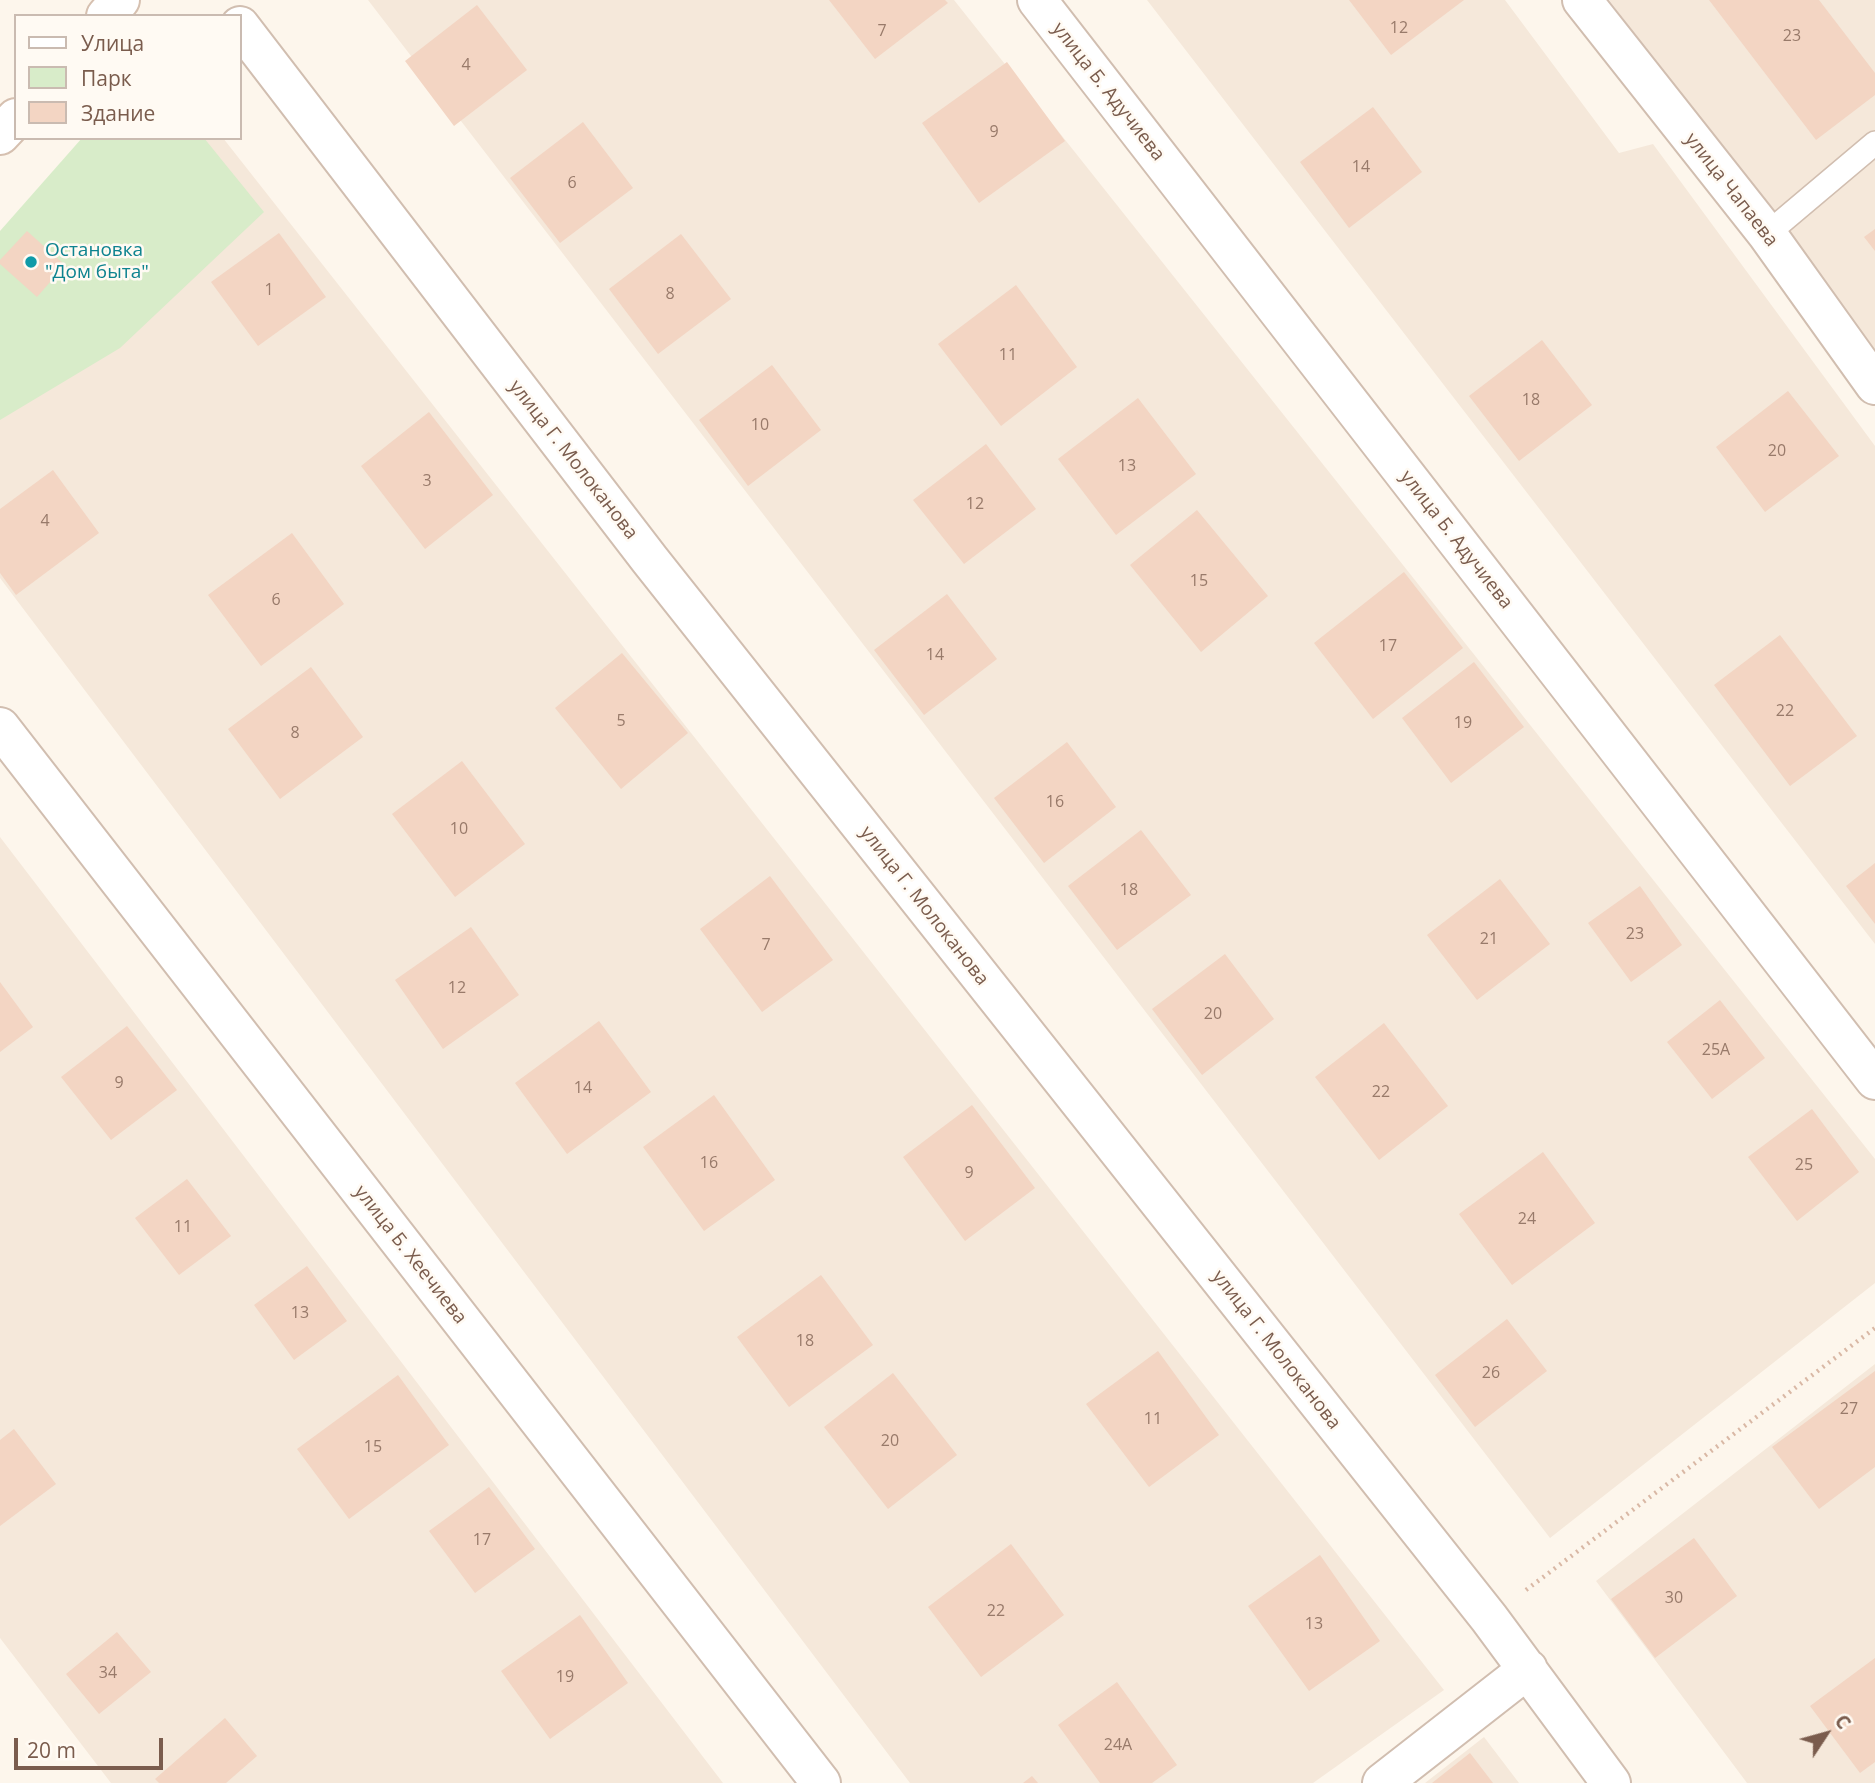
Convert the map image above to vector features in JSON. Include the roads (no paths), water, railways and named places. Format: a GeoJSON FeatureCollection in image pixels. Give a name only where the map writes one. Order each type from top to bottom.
{"type":"FeatureCollection","features":[{"type":"Feature","properties":{"kind":"street"},"geometry":{"type":"LineString","coordinates":[[108,14],[120,0]]}},
{"type":"Feature","properties":{"kind":"street"},"geometry":{"type":"LineString","coordinates":[[219,0],[230,14]]}},
{"type":"Feature","properties":{"kind":"street","name":"улица Б. Адучиева"},"geometry":{"type":"LineString","coordinates":[[1037,0],[1875,1080]]}},
{"type":"Feature","properties":{"kind":"street","name":"улица Чапаева"},"geometry":{"type":"LineString","coordinates":[[1582,0],[1766,234],[1875,385]]}},
{"type":"Feature","properties":{"kind":"street","name":"улица Г. Молоканова"},"geometry":{"type":"LineString","coordinates":[[242,29],[667,582],[1489,1618],[1611,1783]]}},
{"type":"Feature","properties":{"kind":"street"},"geometry":{"type":"LineString","coordinates":[[0,135],[14,120]]}},
{"type":"Feature","properties":{"kind":"street","name":"улица Б. Хеечиева"},"geometry":{"type":"LineString","coordinates":[[0,727],[821,1783]]}},
{"type":"Feature","properties":{"kind":"street"},"geometry":{"type":"LineString","coordinates":[[1382,1783],[1528,1669]]}},
{"type":"Feature","properties":{"kind":"lane"},"geometry":{"type":"LineString","coordinates":[[1766,234],[1875,143]]}},
{"type":"Feature","properties":{"kind":"place","name":"Остановка \"Дом быта\""},"geometry":{"type":"Point","coordinates":[31,262]}}]}
